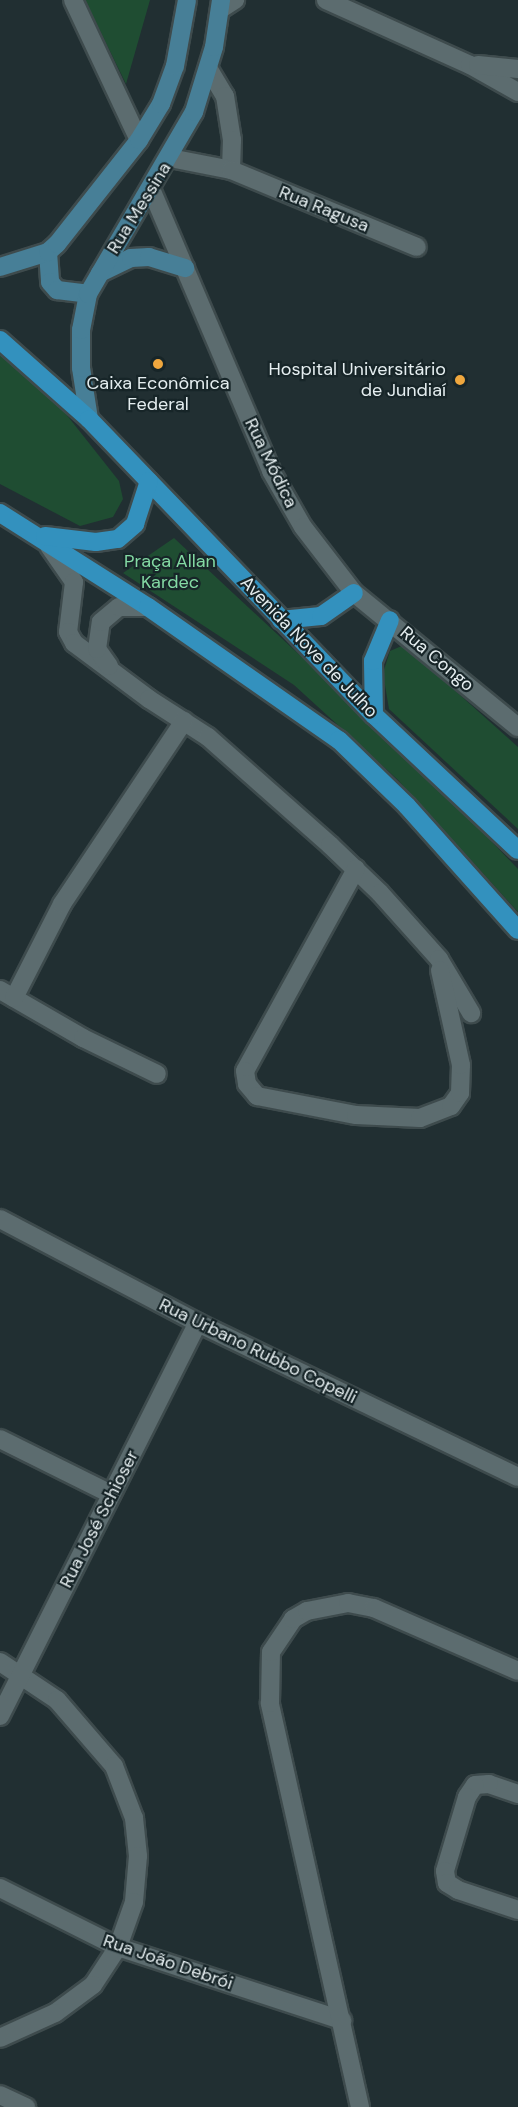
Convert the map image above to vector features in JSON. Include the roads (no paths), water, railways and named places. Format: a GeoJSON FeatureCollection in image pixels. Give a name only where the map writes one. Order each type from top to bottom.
{"type":"FeatureCollection","features":[{"type":"Feature","properties":{"kind":"main road","name":"Rua Messina"},"geometry":{"type":"LineString","coordinates":[[0,267],[48,252],[84,214],[139,140],[160,104],[175,66],[187,0]]}},
{"type":"Feature","properties":{"kind":"main road","name":"Rua Messina"},"geometry":{"type":"LineString","coordinates":[[88,419],[81,358],[81,330],[88,294],[96,276],[152,189],[194,112],[226,3]]}},
{"type":"Feature","properties":{"kind":"main road"},"geometry":{"type":"LineString","coordinates":[[48,252],[50,282],[57,290],[88,294]]}},
{"type":"Feature","properties":{"kind":"main road"},"geometry":{"type":"LineString","coordinates":[[96,276],[131,258],[149,257],[184,268]]}},
{"type":"Feature","properties":{"kind":"main road","name":"Avenida Nove de Julho"},"geometry":{"type":"LineString","coordinates":[[0,340],[88,419],[374,715],[518,850]]}},
{"type":"Feature","properties":{"kind":"main road"},"geometry":{"type":"LineString","coordinates":[[40,535],[96,542],[118,539],[135,524],[149,481]]}},
{"type":"Feature","properties":{"kind":"main road"},"geometry":{"type":"LineString","coordinates":[[0,513],[40,535],[148,607],[339,740],[407,806],[518,930]]}},
{"type":"Feature","properties":{"kind":"main road"},"geometry":{"type":"LineString","coordinates":[[281,620],[321,616],[354,593]]}},
{"type":"Feature","properties":{"kind":"main road"},"geometry":{"type":"LineString","coordinates":[[374,715],[373,661],[390,620]]}},
{"type":"Feature","properties":{"kind":"street"},"geometry":{"type":"LineString","coordinates":[[74,0],[139,140]]}},
{"type":"Feature","properties":{"kind":"street"},"geometry":{"type":"LineString","coordinates":[[327,0],[470,64],[518,92]]}},
{"type":"Feature","properties":{"kind":"street"},"geometry":{"type":"LineString","coordinates":[[470,64],[518,69]]}},
{"type":"Feature","properties":{"kind":"street"},"geometry":{"type":"LineString","coordinates":[[208,68],[225,96],[232,140],[231,170]]}},
{"type":"Feature","properties":{"kind":"street","name":"Rua Ragusa"},"geometry":{"type":"LineString","coordinates":[[170,158],[231,170],[417,247]]}},
{"type":"Feature","properties":{"kind":"street","name":"Rua Módica"},"geometry":{"type":"LineString","coordinates":[[152,189],[271,471],[303,527],[354,593]]}},
{"type":"Feature","properties":{"kind":"street"},"geometry":{"type":"LineString","coordinates":[[40,535],[74,582],[68,632],[74,643],[250,770],[356,869],[439,959],[471,1013]]}},
{"type":"Feature","properties":{"kind":"street","name":"Rua Congo"},"geometry":{"type":"LineString","coordinates":[[354,593],[390,620],[518,727]]}},
{"type":"Feature","properties":{"kind":"street"},"geometry":{"type":"LineString","coordinates":[[116,675],[97,649],[101,622],[119,607],[148,607]]}},
{"type":"Feature","properties":{"kind":"street"},"geometry":{"type":"LineString","coordinates":[[157,1074],[7,994],[62,903],[184,721]]}},
{"type":"Feature","properties":{"kind":"street"},"geometry":{"type":"LineString","coordinates":[[356,869],[245,1071],[247,1084],[257,1096],[356,1115],[420,1118],[451,1106],[460,1093],[461,1065],[439,959]]}},
{"type":"Feature","properties":{"kind":"street","name":"Rua Urbano Rubbo Copelli"},"geometry":{"type":"LineString","coordinates":[[0,1219],[198,1323],[518,1477]]}},
{"type":"Feature","properties":{"kind":"street","name":"Rua José Schioser"},"geometry":{"type":"LineString","coordinates":[[0,1716],[198,1323]]}},
{"type":"Feature","properties":{"kind":"street"},"geometry":{"type":"LineString","coordinates":[[0,1439],[111,1494]]}},
{"type":"Feature","properties":{"kind":"street"},"geometry":{"type":"LineString","coordinates":[[360,2102],[270,1703],[268,1674],[271,1652],[293,1619],[307,1611],[348,1603],[374,1608],[518,1671]]}},
{"type":"Feature","properties":{"kind":"street"},"geometry":{"type":"LineString","coordinates":[[0,1662],[21,1673],[57,1700],[114,1766],[134,1818],[138,1856],[134,1902],[118,1947],[93,1985],[55,2013],[0,2038]]}},
{"type":"Feature","properties":{"kind":"street"},"geometry":{"type":"LineString","coordinates":[[518,1794],[489,1784],[475,1785],[467,1797],[445,1871],[447,1883],[458,1890],[518,1910]]}},
{"type":"Feature","properties":{"kind":"street","name":"Rua João Debrói"},"geometry":{"type":"LineString","coordinates":[[0,1888],[118,1947],[342,2020]]}},
{"type":"Feature","properties":{"kind":"street"},"geometry":{"type":"LineString","coordinates":[[0,2095],[26,2107]]}},
{"type":"Feature","properties":{"kind":"place","name":"Caixa Econômica Federal"},"geometry":{"type":"Point","coordinates":[158,364]}},
{"type":"Feature","properties":{"kind":"place","name":"Hospital Universitário de Jundiaí"},"geometry":{"type":"Point","coordinates":[460,380]}},
{"type":"Feature","properties":{"kind":"park label","name":"Praça Allan Kardec"},"geometry":{"type":"Point","coordinates":[170,572]}}]}
